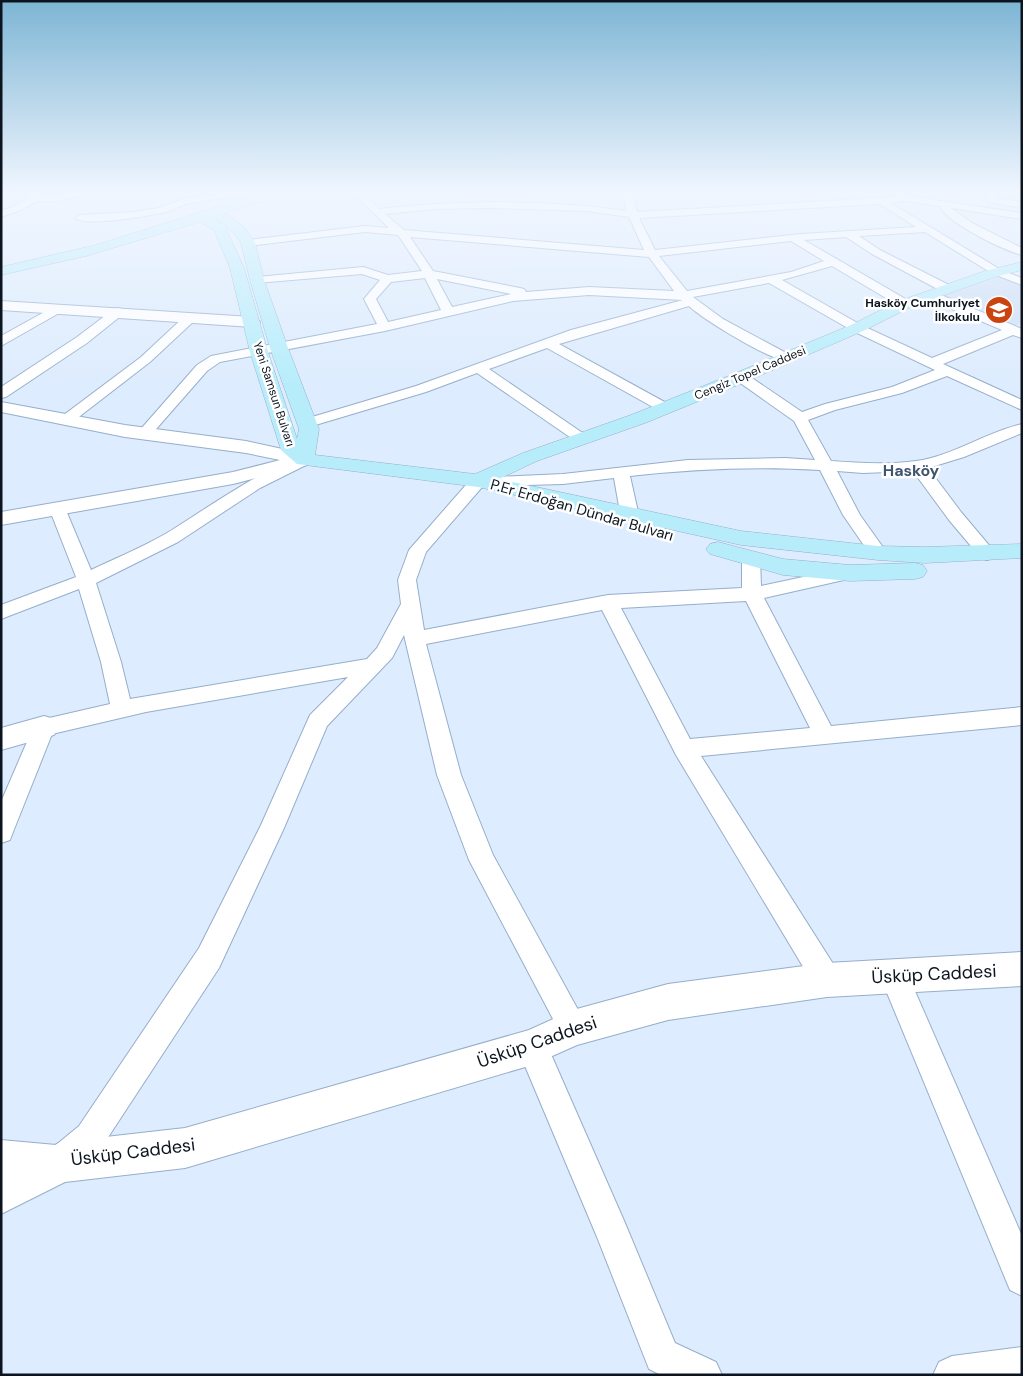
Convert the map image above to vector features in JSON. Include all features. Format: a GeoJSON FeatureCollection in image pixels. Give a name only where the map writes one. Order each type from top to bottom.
{"type":"FeatureCollection","features":[{"type":"Feature","properties":{"kind":"main road"},"geometry":{"type":"LineString","coordinates":[[1,271],[68,255]]}},
{"type":"Feature","properties":{"kind":"main road","name":"Yeni Samsun Bulvarı"},"geometry":{"type":"LineString","coordinates":[[232,255],[237,268],[259,352],[291,450],[304,460],[309,429],[279,348],[251,255]]}},
{"type":"Feature","properties":{"kind":"main road","name":"Cengiz Topel Caddesi"},"geometry":{"type":"LineString","coordinates":[[478,481],[530,457],[665,408],[741,377],[857,328],[905,304],[997,272],[1022,266]]}},
{"type":"Feature","properties":{"kind":"main road"},"geometry":{"type":"LineString","coordinates":[[304,460],[478,481]]}},
{"type":"Feature","properties":{"kind":"main road","name":"P.Er Erdoğan Dündar Bulvarı"},"geometry":{"type":"LineString","coordinates":[[478,481],[629,512],[741,538],[878,553],[925,555],[987,554],[1022,551]]}},
{"type":"Feature","properties":{"kind":"main road","name":"P.Er Erdoğan Dündar Bulvarı"},"geometry":{"type":"LineString","coordinates":[[478,481],[783,567],[850,573],[1022,569]]}},
{"type":"Feature","properties":{"kind":"street"},"geometry":{"type":"LineString","coordinates":[[417,255],[429,274],[448,312]]}},
{"type":"Feature","properties":{"kind":"street"},"geometry":{"type":"LineString","coordinates":[[653,255],[674,284],[708,315],[785,358]]}},
{"type":"Feature","properties":{"kind":"street"},"geometry":{"type":"LineString","coordinates":[[821,255],[905,304]]}},
{"type":"Feature","properties":{"kind":"street"},"geometry":{"type":"LineString","coordinates":[[882,255],[947,289]]}},
{"type":"Feature","properties":{"kind":"street"},"geometry":{"type":"LineString","coordinates":[[969,255],[997,272],[1022,282]]}},
{"type":"Feature","properties":{"kind":"street"},"geometry":{"type":"LineString","coordinates":[[307,424],[421,389],[576,333],[689,298],[771,280],[832,262]]}},
{"type":"Feature","properties":{"kind":"street"},"geometry":{"type":"LineString","coordinates":[[257,280],[364,270],[387,279],[429,274],[537,295]]}},
{"type":"Feature","properties":{"kind":"street"},"geometry":{"type":"LineString","coordinates":[[385,327],[370,299],[387,279]]}},
{"type":"Feature","properties":{"kind":"street"},"geometry":{"type":"LineString","coordinates":[[771,280],[857,328],[1022,406]]}},
{"type":"Feature","properties":{"kind":"street"},"geometry":{"type":"LineString","coordinates":[[146,433],[202,368],[216,359],[385,327],[513,297],[588,291],[689,298]]}},
{"type":"Feature","properties":{"kind":"street"},"geometry":{"type":"LineString","coordinates":[[930,295],[1017,332]]}},
{"type":"Feature","properties":{"kind":"street"},"geometry":{"type":"LineString","coordinates":[[1,305],[252,322]]}},
{"type":"Feature","properties":{"kind":"street"},"geometry":{"type":"LineString","coordinates":[[1,342],[57,309]]}},
{"type":"Feature","properties":{"kind":"street"},"geometry":{"type":"LineString","coordinates":[[1,394],[82,340],[118,312]]}},
{"type":"Feature","properties":{"kind":"street"},"geometry":{"type":"LineString","coordinates":[[66,420],[122,380],[163,346],[190,318]]}},
{"type":"Feature","properties":{"kind":"street"},"geometry":{"type":"LineString","coordinates":[[930,364],[1017,332]]}},
{"type":"Feature","properties":{"kind":"street"},"geometry":{"type":"LineString","coordinates":[[548,343],[665,408]]}},
{"type":"Feature","properties":{"kind":"street"},"geometry":{"type":"LineString","coordinates":[[478,368],[582,438]]}},
{"type":"Feature","properties":{"kind":"street"},"geometry":{"type":"LineString","coordinates":[[800,418],[830,406],[897,390],[946,371]]}},
{"type":"Feature","properties":{"kind":"street"},"geometry":{"type":"LineString","coordinates":[[741,377],[800,418],[852,515],[878,553]]}},
{"type":"Feature","properties":{"kind":"street"},"geometry":{"type":"LineString","coordinates":[[1,407],[66,420],[246,447],[304,460]]}},
{"type":"Feature","properties":{"kind":"street"},"geometry":{"type":"LineString","coordinates":[[573,1028],[482,860],[449,775],[415,639],[410,605],[407,580],[418,550],[478,481],[563,479],[688,465],[785,463],[863,468],[918,466],[958,454],[1022,428]]}},
{"type":"Feature","properties":{"kind":"street"},"geometry":{"type":"LineString","coordinates":[[1,519],[233,478],[304,460]]}},
{"type":"Feature","properties":{"kind":"street"},"geometry":{"type":"LineString","coordinates":[[1,612],[86,580],[172,538],[254,486],[304,460]]}},
{"type":"Feature","properties":{"kind":"street"},"geometry":{"type":"LineString","coordinates":[[918,466],[955,516],[987,554]]}},
{"type":"Feature","properties":{"kind":"street"},"geometry":{"type":"LineString","coordinates":[[621,473],[629,512]]}},
{"type":"Feature","properties":{"kind":"street"},"geometry":{"type":"LineString","coordinates":[[57,508],[86,580],[111,662],[122,709]]}},
{"type":"Feature","properties":{"kind":"street"},"geometry":{"type":"LineString","coordinates":[[750,558],[752,594],[825,735]]}},
{"type":"Feature","properties":{"kind":"street"},"geometry":{"type":"LineString","coordinates":[[415,639],[608,602],[752,594],[850,573]]}},
{"type":"Feature","properties":{"kind":"street"},"geometry":{"type":"LineString","coordinates":[[608,602],[684,749],[827,980]]}},
{"type":"Feature","properties":{"kind":"street"},"geometry":{"type":"LineString","coordinates":[[1,1194],[61,1162],[90,1137],[209,958],[272,828],[318,722],[385,653],[410,605]]}},
{"type":"Feature","properties":{"kind":"street"},"geometry":{"type":"LineString","coordinates":[[1,739],[122,709],[374,665]]}},
{"type":"Feature","properties":{"kind":"street"},"geometry":{"type":"LineString","coordinates":[[684,749],[1022,716]]}},
{"type":"Feature","properties":{"kind":"street"},"geometry":{"type":"LineString","coordinates":[[1,832],[44,727]]}},
{"type":"Feature","properties":{"kind":"street","name":"Üsküp Caddesi"},"geometry":{"type":"LineString","coordinates":[[61,1162],[185,1148],[532,1047],[573,1028],[668,1002],[827,980],[1022,969]]}},
{"type":"Feature","properties":{"kind":"street"},"geometry":{"type":"LineString","coordinates":[[894,976],[1022,1278]]}},
{"type":"Feature","properties":{"kind":"street"},"geometry":{"type":"LineString","coordinates":[[532,1047],[613,1235],[662,1356],[703,1375]]}},
{"type":"Feature","properties":{"kind":"street"},"geometry":{"type":"LineString","coordinates":[[1,1156],[61,1162]]}},
{"type":"Feature","properties":{"kind":"street"},"geometry":{"type":"LineString","coordinates":[[952,1375],[1022,1366]]}},
{"type":"Feature","properties":{"kind":"shaded area","name":"Hasköy Cumhuriyet İlkokulu"},"geometry":{"type":"Polygon","coordinates":[[[999,277],[1022,285],[1022,323],[1014,326],[943,296],[999,277]]]}},
{"type":"Feature","properties":{"kind":"place","name":"Hasköy Cumhuriyet İlkokulu"},"geometry":{"type":"Point","coordinates":[999,310]}},
{"type":"Feature","properties":{"kind":"district","name":"Hasköy"},"geometry":{"type":"Point","coordinates":[911,470]}}]}
